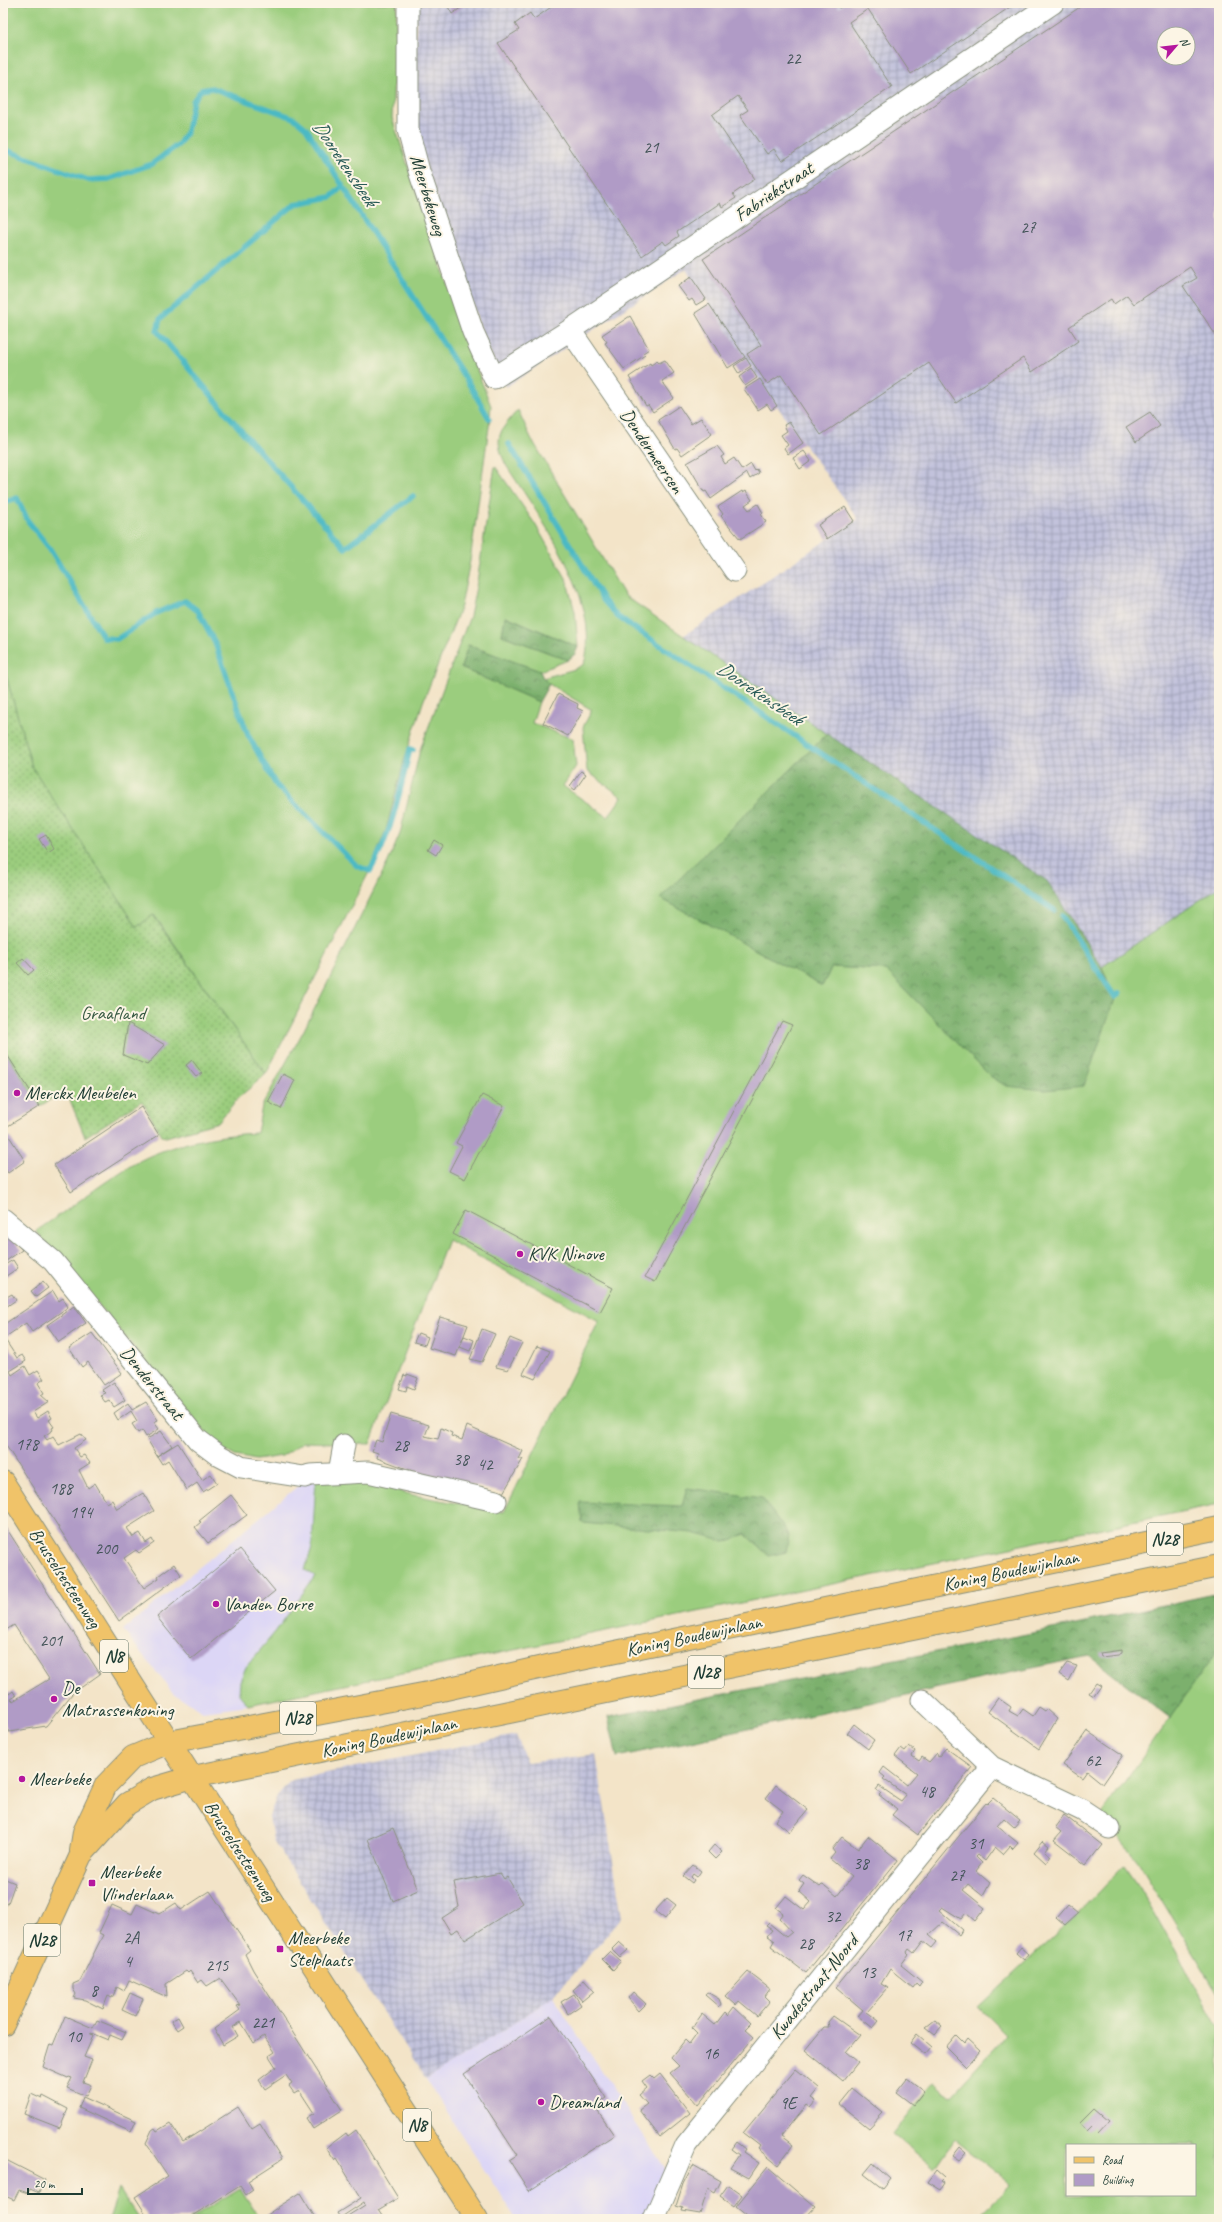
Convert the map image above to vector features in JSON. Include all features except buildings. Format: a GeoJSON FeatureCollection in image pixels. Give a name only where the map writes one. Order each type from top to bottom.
{"type":"FeatureCollection","features":[{"type":"Feature","properties":{"kind":"main road","name":"Brusselsesteenweg"},"geometry":{"type":"LineString","coordinates":[[3,1482],[168,1742],[193,1777],[477,2219]]}},
{"type":"Feature","properties":{"kind":"main road","name":"Koning Boudewijnlaan"},"geometry":{"type":"LineString","coordinates":[[168,1742],[428,1693],[552,1665],[1219,1528]]}},
{"type":"Feature","properties":{"kind":"main road","name":"Koning Boudewijnlaan"},"geometry":{"type":"LineString","coordinates":[[193,1777],[1219,1566]]}},
{"type":"Feature","properties":{"kind":"main road","name":"N28"},"geometry":{"type":"LineString","coordinates":[[3,2025],[80,1855],[84,1832],[106,1785],[133,1757],[168,1742]]}},
{"type":"Feature","properties":{"kind":"main road","name":"N28"},"geometry":{"type":"LineString","coordinates":[[80,1855],[127,1804],[152,1788],[193,1777]]}},
{"type":"Feature","properties":{"kind":"street","name":"Meerbekeweg"},"geometry":{"type":"LineString","coordinates":[[408,3],[408,130],[419,171],[473,332],[494,378]]}},
{"type":"Feature","properties":{"kind":"street","name":"Fabriekstraat"},"geometry":{"type":"LineString","coordinates":[[494,378],[570,330],[1053,3]]}},
{"type":"Feature","properties":{"kind":"street","name":"Dendermeersen"},"geometry":{"type":"LineString","coordinates":[[570,330],[735,571]]}},
{"type":"Feature","properties":{"kind":"street","name":"Denderstraat"},"geometry":{"type":"LineString","coordinates":[[3,1219],[53,1261],[198,1440],[218,1455],[241,1467],[304,1477],[339,1473],[368,1472],[496,1501]]}},
{"type":"Feature","properties":{"kind":"street"},"geometry":{"type":"LineString","coordinates":[[339,1473],[344,1445]]}},
{"type":"Feature","properties":{"kind":"street"},"geometry":{"type":"LineString","coordinates":[[922,1700],[992,1768],[1082,1810],[1109,1828]]}},
{"type":"Feature","properties":{"kind":"street","name":"Kwadestraat-Noord"},"geometry":{"type":"LineString","coordinates":[[654,2219],[686,2145],[992,1768]]}},
{"type":"Feature","properties":{"kind":"shaded area"},"geometry":{"type":"Polygon","coordinates":[[[416,3],[1219,3],[1219,887],[1102,967],[1047,881],[683,636],[858,519],[777,406],[686,269],[506,387],[485,342],[424,161],[415,120],[416,3]]]}},
{"type":"Feature","properties":{"kind":"shaded area"},"geometry":{"type":"Polygon","coordinates":[[[316,1479],[312,1547],[305,1570],[315,1576],[276,1631],[246,1667],[239,1694],[248,1705],[203,1711],[173,1693],[123,1630],[304,1481],[316,1479]]]}},
{"type":"Feature","properties":{"kind":"shaded area"},"geometry":{"type":"Polygon","coordinates":[[[516,1735],[527,1763],[596,1754],[622,1917],[553,1997],[426,2080],[273,1840],[269,1816],[277,1796],[291,1780],[516,1735]]]}},
{"type":"Feature","properties":{"kind":"shaded area"},"geometry":{"type":"Polygon","coordinates":[[[553,1997],[667,2171],[645,2219],[516,2219],[426,2080],[553,1997]]]}},
{"type":"Feature","properties":{"kind":"green space"},"geometry":{"type":"Polygon","coordinates":[[[3,3],[397,3],[392,118],[470,352],[491,406],[489,427],[470,561],[461,606],[423,702],[404,761],[386,830],[369,872],[266,1074],[154,915],[137,927],[32,767],[3,665],[3,3]]]}},
{"type":"Feature","properties":{"kind":"green space"},"geometry":{"type":"Polygon","coordinates":[[[518,410],[531,438],[625,596],[827,734],[661,898],[822,986],[832,967],[886,970],[990,1076],[1115,999],[1102,967],[1219,887],[1219,1504],[248,1705],[239,1694],[240,1681],[246,1667],[276,1631],[315,1576],[305,1570],[312,1547],[316,1479],[364,1481],[413,1495],[504,1512],[599,1321],[448,1240],[370,1444],[303,1442],[282,1456],[256,1460],[235,1456],[217,1446],[36,1231],[132,1165],[161,1151],[208,1138],[257,1133],[262,1106],[304,1030],[388,862],[400,834],[420,750],[470,616],[477,582],[495,466],[535,524],[566,578],[575,612],[578,647],[506,616],[502,635],[568,660],[540,671],[468,645],[461,668],[539,702],[532,723],[573,739],[576,766],[563,786],[608,817],[622,797],[587,771],[583,727],[592,710],[549,684],[543,678],[575,669],[584,664],[587,639],[584,613],[576,586],[564,560],[550,534],[506,465],[502,456],[499,441],[500,435],[506,424],[518,410]]]}},
{"type":"Feature","properties":{"kind":"green space"},"geometry":{"type":"Polygon","coordinates":[[[505,616],[578,647],[575,654],[568,660],[502,635],[505,616]]]}},
{"type":"Feature","properties":{"kind":"green space"},"geometry":{"type":"Polygon","coordinates":[[[468,645],[540,671],[543,678],[549,684],[539,702],[461,668],[468,645]]]}},
{"type":"Feature","properties":{"kind":"green space","name":"Graafland"},"geometry":{"type":"Polygon","coordinates":[[[3,665],[32,767],[137,927],[153,915],[266,1074],[238,1098],[218,1122],[166,1137],[162,1136],[142,1101],[85,1137],[66,1090],[40,1106],[3,1048],[3,665]]]}},
{"type":"Feature","properties":{"kind":"green space"},"geometry":{"type":"Polygon","coordinates":[[[827,734],[1047,881],[1102,967],[1115,999],[1084,1086],[1045,1090],[1006,1086],[990,1076],[886,970],[832,967],[822,986],[660,898],[827,734]]]}},
{"type":"Feature","properties":{"kind":"green space"},"geometry":{"type":"Polygon","coordinates":[[[687,1488],[762,1498],[789,1535],[786,1552],[769,1556],[745,1534],[726,1542],[693,1533],[582,1523],[580,1502],[682,1506],[687,1488]]]}},
{"type":"Feature","properties":{"kind":"green space"},"geometry":{"type":"Polygon","coordinates":[[[1219,1593],[1219,1648],[1170,1718],[1089,1656],[617,1757],[608,1717],[1057,1628],[1219,1593]]]}},
{"type":"Feature","properties":{"kind":"green space"},"geometry":{"type":"Polygon","coordinates":[[[1219,1648],[1219,1995],[1138,1861],[1101,1815],[1219,1648]]]}},
{"type":"Feature","properties":{"kind":"green space"},"geometry":{"type":"Polygon","coordinates":[[[1125,1865],[1140,1887],[1219,2028],[1219,2219],[976,2219],[1011,2184],[954,2139],[934,2168],[893,2134],[934,2082],[951,2096],[1006,2035],[978,2007],[1078,1914],[1125,1865]]]}},
{"type":"Feature","properties":{"kind":"green space"},"geometry":{"type":"Polygon","coordinates":[[[240,2188],[260,2219],[190,2219],[240,2188]]]}},
{"type":"Feature","properties":{"kind":"green space"},"geometry":{"type":"Polygon","coordinates":[[[119,2189],[139,2219],[109,2219],[119,2189]]]}},
{"type":"Feature","properties":{"kind":"waterway","name":"Doorekensbeek"},"geometry":{"type":"LineString","coordinates":[[3,149],[88,180],[109,179],[152,164],[179,144],[187,131],[193,101],[201,90],[212,88],[294,118],[306,128],[469,384],[489,418]]}},
{"type":"Feature","properties":{"kind":"waterway"},"geometry":{"type":"LineString","coordinates":[[343,186],[331,197],[295,204],[160,319],[157,331],[245,435],[345,548],[413,496]]}},
{"type":"Feature","properties":{"kind":"waterway","name":"Doorekensbeek"},"geometry":{"type":"LineString","coordinates":[[509,444],[604,601],[618,617],[1054,910]]}},
{"type":"Feature","properties":{"kind":"waterway"},"geometry":{"type":"LineString","coordinates":[[3,503],[17,498],[28,521],[50,549],[104,638],[117,639],[156,613],[185,601],[198,611],[215,643],[248,735],[276,785],[357,866],[370,871],[378,857],[390,827],[410,749],[413,750]]}},
{"type":"Feature","properties":{"kind":"waterway","name":"Doorekensbeek"},"geometry":{"type":"LineString","coordinates":[[1062,916],[1115,997],[1119,993]]}},
{"type":"Feature","properties":{"kind":"place","name":"Merckx Meubelen"},"geometry":{"type":"Point","coordinates":[17,1093]}},
{"type":"Feature","properties":{"kind":"place","name":"KVK Ninove"},"geometry":{"type":"Point","coordinates":[520,1254]}},
{"type":"Feature","properties":{"kind":"place","name":"Vanden Borre"},"geometry":{"type":"Point","coordinates":[216,1604]}},
{"type":"Feature","properties":{"kind":"place","name":"De Matrassenkoning"},"geometry":{"type":"Point","coordinates":[54,1699]}},
{"type":"Feature","properties":{"kind":"place","name":"Meerbeke"},"geometry":{"type":"Point","coordinates":[22,1779]}},
{"type":"Feature","properties":{"kind":"place","name":"Meerbeke Vlinderlaan"},"geometry":{"type":"Point","coordinates":[92,1883]}},
{"type":"Feature","properties":{"kind":"place","name":"Meerbeke Stelplaats"},"geometry":{"type":"Point","coordinates":[280,1949]}},
{"type":"Feature","properties":{"kind":"place","name":"Dreamland"},"geometry":{"type":"Point","coordinates":[541,2102]}}]}
